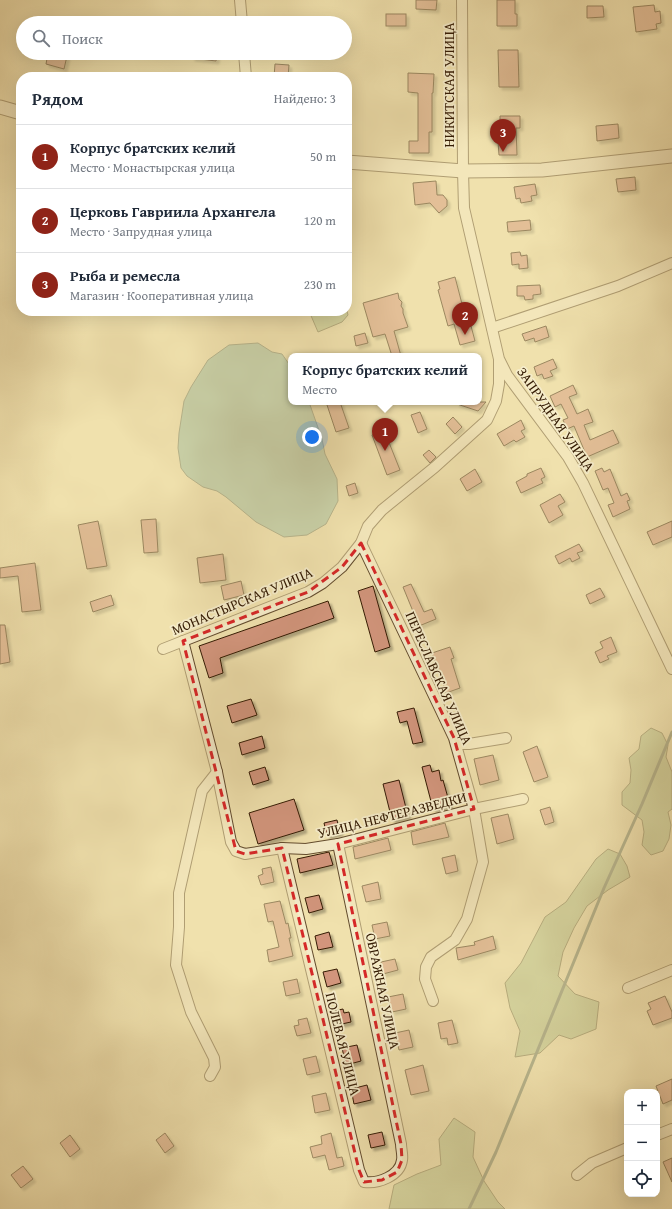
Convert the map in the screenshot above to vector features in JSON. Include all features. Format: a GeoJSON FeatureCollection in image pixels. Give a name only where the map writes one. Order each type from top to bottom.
{"type":"FeatureCollection","features":[{"type":"Feature","properties":{"kind":"street"},"geometry":{"type":"LineString","coordinates":[[240,0],[241,16]]}},
{"type":"Feature","properties":{"kind":"street","name":"НИКИТСКАЯ УЛИЦА"},"geometry":{"type":"LineString","coordinates":[[462,0],[463,170]]}},
{"type":"Feature","properties":{"kind":"street"},"geometry":{"type":"LineString","coordinates":[[245,60],[246,72]]}},
{"type":"Feature","properties":{"kind":"street"},"geometry":{"type":"LineString","coordinates":[[0,107],[16,112]]}},
{"type":"Feature","properties":{"kind":"street"},"geometry":{"type":"LineString","coordinates":[[352,162],[463,170],[542,170],[672,156]]}},
{"type":"Feature","properties":{"kind":"street","name":"ЗАПРУДНАЯ УЛИЦА"},"geometry":{"type":"LineString","coordinates":[[463,170],[464,208],[499,359],[507,375],[568,457],[583,482],[672,669]]}},
{"type":"Feature","properties":{"kind":"street"},"geometry":{"type":"LineString","coordinates":[[492,328],[618,286],[672,263]]}},
{"type":"Feature","properties":{"kind":"street","name":"МОНАСТЫРСКАЯ УЛИЦА"},"geometry":{"type":"LineString","coordinates":[[163,649],[308,592],[342,567],[361,543],[368,526],[382,510],[435,467],[487,420],[497,396],[499,384],[499,359]]}},
{"type":"Feature","properties":{"kind":"street","name":"ПЕРЕСЛАВСКАЯ УЛИЦА"},"geometry":{"type":"LineString","coordinates":[[361,543],[454,738],[474,809],[483,862],[467,918],[455,940],[431,957],[426,967],[425,980],[432,1001]]}},
{"type":"Feature","properties":{"kind":"street"},"geometry":{"type":"LineString","coordinates":[[183,641],[217,772],[202,791],[179,893],[179,927],[176,965],[191,1012],[214,1058],[215,1066],[210,1076]]}},
{"type":"Feature","properties":{"kind":"street"},"geometry":{"type":"LineString","coordinates":[[456,744],[469,744],[506,738]]}},
{"type":"Feature","properties":{"kind":"street","name":"УЛИЦА НЕФТЕРАЗВЕДКИ"},"geometry":{"type":"LineString","coordinates":[[217,772],[232,842],[236,851],[245,854],[282,848],[306,849],[338,844],[474,809],[523,799]]}},
{"type":"Feature","properties":{"kind":"street","name":"ОВРАЖНАЯ УЛИЦА"},"geometry":{"type":"LineString","coordinates":[[338,844],[401,1144]]}},
{"type":"Feature","properties":{"kind":"street","name":"ПОЛЕВАЯ УЛИЦА"},"geometry":{"type":"LineString","coordinates":[[282,848],[357,1163],[364,1182],[372,1183],[382,1180],[397,1172],[402,1160],[401,1144]]}},
{"type":"Feature","properties":{"kind":"street"},"geometry":{"type":"LineString","coordinates":[[628,988],[672,970]]}},
{"type":"Feature","properties":{"kind":"street"},"geometry":{"type":"LineString","coordinates":[[660,1135],[672,1129]]}},
{"type":"Feature","properties":{"kind":"street"},"geometry":{"type":"LineString","coordinates":[[576,1175],[592,1163],[624,1149]]}},
{"type":"Feature","properties":{"kind":"highlighted area"},"geometry":{"type":"Polygon","coordinates":[[[361,543],[454,738],[474,809],[338,844],[401,1144],[402,1160],[397,1172],[382,1180],[364,1182],[359,1170],[282,848],[245,854],[236,851],[183,641],[308,592],[342,567],[361,543]]]}},
{"type":"Feature","properties":{"kind":"shaded area"},"geometry":{"type":"Polygon","coordinates":[[[311,316],[347,316],[342,322],[318,332],[311,316]]]}},
{"type":"Feature","properties":{"kind":"shaded area"},"geometry":{"type":"Polygon","coordinates":[[[258,343],[272,352],[282,354],[288,363],[288,405],[310,405],[322,439],[325,454],[337,479],[338,501],[326,524],[307,535],[284,537],[256,522],[217,491],[203,487],[187,476],[181,468],[178,448],[184,401],[208,360],[229,345],[258,343]]]}},
{"type":"Feature","properties":{"kind":"shaded area"},"geometry":{"type":"Polygon","coordinates":[[[651,728],[662,733],[668,745],[666,757],[672,772],[672,809],[668,812],[671,825],[669,839],[663,851],[651,855],[642,845],[644,832],[642,820],[622,805],[622,792],[630,783],[631,770],[629,758],[639,749],[641,736],[651,728]]]}},
{"type":"Feature","properties":{"kind":"shaded area"},"geometry":{"type":"Polygon","coordinates":[[[608,849],[620,854],[627,866],[630,877],[608,890],[587,906],[574,928],[563,952],[558,976],[575,994],[599,1002],[596,1029],[571,1039],[559,1035],[540,1053],[515,1057],[520,1031],[510,1008],[505,983],[521,963],[545,917],[566,902],[596,859],[608,849]]]}},
{"type":"Feature","properties":{"kind":"shaded area"},"geometry":{"type":"Polygon","coordinates":[[[454,1118],[475,1132],[473,1157],[484,1181],[498,1202],[505,1209],[389,1209],[394,1185],[441,1165],[439,1139],[454,1118]]]}},
{"type":"Feature","properties":{"kind":"building"},"geometry":{"type":"Polygon","coordinates":[[[416,0],[437,0],[436,10],[416,9],[416,0]]]}},
{"type":"Feature","properties":{"kind":"building"},"geometry":{"type":"Polygon","coordinates":[[[497,0],[515,0],[517,26],[497,26],[497,0]]]}},
{"type":"Feature","properties":{"kind":"building"},"geometry":{"type":"Polygon","coordinates":[[[654,5],[655,12],[660,11],[661,23],[656,24],[657,29],[636,32],[633,7],[654,5]]]}},
{"type":"Feature","properties":{"kind":"building"},"geometry":{"type":"Polygon","coordinates":[[[587,6],[603,6],[604,17],[587,18],[587,6]]]}},
{"type":"Feature","properties":{"kind":"building"},"geometry":{"type":"Polygon","coordinates":[[[386,14],[406,14],[406,26],[386,26],[386,14]]]}},
{"type":"Feature","properties":{"kind":"building"},"geometry":{"type":"Polygon","coordinates":[[[498,50],[518,50],[519,87],[499,87],[498,50]]]}},
{"type":"Feature","properties":{"kind":"building"},"geometry":{"type":"Polygon","coordinates":[[[47,60],[66,60],[64,69],[46,64],[47,60]]]}},
{"type":"Feature","properties":{"kind":"building"},"geometry":{"type":"Polygon","coordinates":[[[275,64],[289,65],[288,72],[274,72],[275,64]]]}},
{"type":"Feature","properties":{"kind":"building"},"geometry":{"type":"Polygon","coordinates":[[[408,73],[434,74],[432,93],[432,132],[429,132],[429,153],[409,153],[409,141],[418,141],[418,93],[408,92],[408,73]]]}},
{"type":"Feature","properties":{"kind":"building"},"geometry":{"type":"Polygon","coordinates":[[[500,116],[520,116],[520,128],[516,128],[517,155],[499,155],[498,142],[500,142],[500,116]]]}},
{"type":"Feature","properties":{"kind":"building"},"geometry":{"type":"Polygon","coordinates":[[[618,124],[619,138],[597,141],[596,126],[618,124]]]}},
{"type":"Feature","properties":{"kind":"building"},"geometry":{"type":"Polygon","coordinates":[[[635,177],[636,190],[618,192],[616,179],[635,177]]]}},
{"type":"Feature","properties":{"kind":"building"},"geometry":{"type":"Polygon","coordinates":[[[436,181],[437,195],[443,195],[447,200],[447,206],[439,213],[430,203],[415,205],[413,183],[436,181]]]}},
{"type":"Feature","properties":{"kind":"building"},"geometry":{"type":"Polygon","coordinates":[[[535,184],[537,195],[531,196],[532,201],[521,203],[520,198],[516,199],[514,187],[535,184]]]}},
{"type":"Feature","properties":{"kind":"building"},"geometry":{"type":"Polygon","coordinates":[[[530,220],[531,230],[508,232],[507,222],[530,220]]]}},
{"type":"Feature","properties":{"kind":"building"},"geometry":{"type":"Polygon","coordinates":[[[520,252],[521,256],[527,255],[528,268],[519,269],[519,264],[512,265],[511,253],[520,252]]]}},
{"type":"Feature","properties":{"kind":"building"},"geometry":{"type":"Polygon","coordinates":[[[455,277],[468,327],[471,326],[475,341],[460,345],[454,324],[448,326],[438,290],[440,289],[438,282],[455,277]]]}},
{"type":"Feature","properties":{"kind":"building"},"geometry":{"type":"Polygon","coordinates":[[[540,285],[541,294],[533,295],[533,299],[525,300],[524,296],[517,296],[517,286],[540,285]]]}},
{"type":"Feature","properties":{"kind":"building"},"geometry":{"type":"Polygon","coordinates":[[[398,293],[399,299],[402,302],[401,306],[408,327],[394,331],[400,353],[391,353],[385,334],[373,337],[363,303],[398,293]]]}},
{"type":"Feature","properties":{"kind":"building"},"geometry":{"type":"Polygon","coordinates":[[[546,326],[549,337],[535,342],[534,338],[525,341],[522,334],[546,326]]]}},
{"type":"Feature","properties":{"kind":"building"},"geometry":{"type":"Polygon","coordinates":[[[365,333],[368,343],[356,346],[354,336],[365,333]]]}},
{"type":"Feature","properties":{"kind":"building"},"geometry":{"type":"Polygon","coordinates":[[[553,359],[557,368],[550,371],[553,376],[544,379],[542,374],[537,376],[534,367],[553,359]]]}},
{"type":"Feature","properties":{"kind":"building"},"geometry":{"type":"Polygon","coordinates":[[[573,385],[577,394],[569,397],[577,414],[588,409],[593,422],[584,425],[590,440],[613,430],[619,443],[587,457],[574,426],[567,429],[563,420],[568,418],[561,404],[555,407],[550,396],[573,385]]]}},
{"type":"Feature","properties":{"kind":"building"},"geometry":{"type":"Polygon","coordinates":[[[482,402],[486,402],[478,411],[460,405],[482,405],[482,402]]]}},
{"type":"Feature","properties":{"kind":"building"},"geometry":{"type":"Polygon","coordinates":[[[327,405],[341,405],[349,428],[336,432],[327,405]]]}},
{"type":"Feature","properties":{"kind":"building"},"geometry":{"type":"Polygon","coordinates":[[[420,412],[427,429],[418,433],[411,415],[420,412]]]}},
{"type":"Feature","properties":{"kind":"building"},"geometry":{"type":"Polygon","coordinates":[[[453,417],[462,427],[455,434],[446,424],[453,417]]]}},
{"type":"Feature","properties":{"kind":"building"},"geometry":{"type":"Polygon","coordinates":[[[521,420],[525,429],[521,431],[525,437],[516,442],[514,440],[504,446],[497,434],[521,420]]]}},
{"type":"Feature","properties":{"kind":"building"},"geometry":{"type":"Polygon","coordinates":[[[384,430],[400,470],[387,475],[372,435],[384,430]]]}},
{"type":"Feature","properties":{"kind":"building"},"geometry":{"type":"Polygon","coordinates":[[[429,450],[436,457],[430,463],[423,455],[429,450]]]}},
{"type":"Feature","properties":{"kind":"building"},"geometry":{"type":"Polygon","coordinates":[[[541,468],[545,477],[541,479],[543,483],[521,493],[516,482],[527,476],[527,474],[541,468]]]}},
{"type":"Feature","properties":{"kind":"building"},"geometry":{"type":"Polygon","coordinates":[[[602,468],[604,472],[610,469],[621,496],[627,493],[630,500],[627,501],[630,509],[613,517],[608,505],[614,503],[608,488],[603,490],[595,471],[602,468]]]}},
{"type":"Feature","properties":{"kind":"building"},"geometry":{"type":"Polygon","coordinates":[[[475,469],[482,482],[467,491],[460,479],[475,469]]]}},
{"type":"Feature","properties":{"kind":"building"},"geometry":{"type":"Polygon","coordinates":[[[355,483],[358,493],[349,496],[346,486],[355,483]]]}},
{"type":"Feature","properties":{"kind":"building"},"geometry":{"type":"Polygon","coordinates":[[[560,494],[565,502],[558,506],[563,515],[549,523],[540,505],[560,494]]]}},
{"type":"Feature","properties":{"kind":"building"},"geometry":{"type":"Polygon","coordinates":[[[156,519],[158,552],[144,553],[141,520],[156,519]]]}},
{"type":"Feature","properties":{"kind":"building"},"geometry":{"type":"Polygon","coordinates":[[[98,521],[107,566],[87,569],[78,525],[98,521]]]}},
{"type":"Feature","properties":{"kind":"building"},"geometry":{"type":"Polygon","coordinates":[[[672,521],[672,537],[653,545],[647,532],[672,521]]]}},
{"type":"Feature","properties":{"kind":"building"},"geometry":{"type":"Polygon","coordinates":[[[579,544],[583,551],[577,553],[580,558],[572,562],[570,558],[559,564],[555,556],[579,544]]]}},
{"type":"Feature","properties":{"kind":"building"},"geometry":{"type":"Polygon","coordinates":[[[223,554],[226,580],[200,583],[197,558],[223,554]]]}},
{"type":"Feature","properties":{"kind":"building"},"geometry":{"type":"Polygon","coordinates":[[[35,563],[41,610],[22,612],[18,576],[0,578],[0,568],[35,563]]]}},
{"type":"Feature","properties":{"kind":"building"},"geometry":{"type":"Polygon","coordinates":[[[241,581],[244,595],[224,600],[221,586],[241,581]]]}},
{"type":"Feature","properties":{"kind":"building"},"geometry":{"type":"Polygon","coordinates":[[[411,584],[424,612],[432,609],[436,619],[419,626],[403,587],[411,584]]]}},
{"type":"Feature","properties":{"kind":"building"},"geometry":{"type":"Polygon","coordinates":[[[373,586],[390,647],[375,652],[358,591],[373,586]]]}},
{"type":"Feature","properties":{"kind":"building"},"geometry":{"type":"Polygon","coordinates":[[[600,588],[605,597],[590,604],[586,595],[600,588]]]}},
{"type":"Feature","properties":{"kind":"building"},"geometry":{"type":"Polygon","coordinates":[[[111,595],[114,605],[93,612],[90,602],[111,595]]]}},
{"type":"Feature","properties":{"kind":"building"},"geometry":{"type":"Polygon","coordinates":[[[328,601],[334,618],[220,658],[223,673],[209,678],[199,646],[328,601]]]}},
{"type":"Feature","properties":{"kind":"building"},"geometry":{"type":"Polygon","coordinates":[[[0,625],[5,625],[10,662],[0,664],[0,625]]]}},
{"type":"Feature","properties":{"kind":"building"},"geometry":{"type":"Polygon","coordinates":[[[611,637],[617,652],[607,656],[609,659],[600,663],[595,652],[603,648],[600,642],[611,637]]]}},
{"type":"Feature","properties":{"kind":"building"},"geometry":{"type":"Polygon","coordinates":[[[450,647],[454,658],[451,659],[460,688],[446,693],[432,653],[450,647]]]}},
{"type":"Feature","properties":{"kind":"building"},"geometry":{"type":"Polygon","coordinates":[[[251,699],[257,715],[232,723],[227,706],[251,699]]]}},
{"type":"Feature","properties":{"kind":"building"},"geometry":{"type":"Polygon","coordinates":[[[414,708],[423,742],[413,744],[407,721],[400,723],[397,712],[414,708]]]}},
{"type":"Feature","properties":{"kind":"building"},"geometry":{"type":"Polygon","coordinates":[[[262,736],[265,748],[242,755],[239,743],[262,736]]]}},
{"type":"Feature","properties":{"kind":"building"},"geometry":{"type":"Polygon","coordinates":[[[537,746],[548,777],[534,782],[523,752],[537,746]]]}},
{"type":"Feature","properties":{"kind":"building"},"geometry":{"type":"Polygon","coordinates":[[[493,755],[499,780],[480,785],[474,759],[493,755]]]}},
{"type":"Feature","properties":{"kind":"building"},"geometry":{"type":"Polygon","coordinates":[[[430,765],[432,772],[439,770],[441,781],[443,780],[450,805],[433,809],[422,767],[430,765]]]}},
{"type":"Feature","properties":{"kind":"building"},"geometry":{"type":"Polygon","coordinates":[[[265,767],[269,780],[253,785],[249,772],[265,767]]]}},
{"type":"Feature","properties":{"kind":"building"},"geometry":{"type":"Polygon","coordinates":[[[399,780],[408,816],[392,820],[383,784],[399,780]]]}},
{"type":"Feature","properties":{"kind":"building"},"geometry":{"type":"Polygon","coordinates":[[[294,799],[304,830],[258,844],[249,813],[294,799]]]}},
{"type":"Feature","properties":{"kind":"building"},"geometry":{"type":"Polygon","coordinates":[[[550,807],[554,822],[545,825],[540,810],[550,807]]]}},
{"type":"Feature","properties":{"kind":"building"},"geometry":{"type":"Polygon","coordinates":[[[508,814],[514,839],[497,844],[491,818],[508,814]]]}},
{"type":"Feature","properties":{"kind":"building"},"geometry":{"type":"Polygon","coordinates":[[[337,820],[340,833],[327,836],[324,823],[337,820]]]}},
{"type":"Feature","properties":{"kind":"building"},"geometry":{"type":"Polygon","coordinates":[[[445,823],[449,837],[413,845],[411,832],[445,823]]]}},
{"type":"Feature","properties":{"kind":"building"},"geometry":{"type":"Polygon","coordinates":[[[388,838],[391,850],[355,859],[353,847],[388,838]]]}},
{"type":"Feature","properties":{"kind":"building"},"geometry":{"type":"Polygon","coordinates":[[[329,852],[333,865],[300,873],[297,859],[329,852]]]}},
{"type":"Feature","properties":{"kind":"building"},"geometry":{"type":"Polygon","coordinates":[[[455,855],[458,871],[446,874],[442,858],[455,855]]]}},
{"type":"Feature","properties":{"kind":"building"},"geometry":{"type":"Polygon","coordinates":[[[271,867],[274,882],[261,885],[258,876],[263,874],[262,869],[271,867]]]}},
{"type":"Feature","properties":{"kind":"building"},"geometry":{"type":"Polygon","coordinates":[[[378,882],[381,899],[366,902],[362,886],[378,882]]]}},
{"type":"Feature","properties":{"kind":"building"},"geometry":{"type":"Polygon","coordinates":[[[319,895],[323,909],[309,913],[305,898],[319,895]]]}},
{"type":"Feature","properties":{"kind":"building"},"geometry":{"type":"Polygon","coordinates":[[[280,901],[286,924],[288,923],[291,938],[289,938],[293,956],[269,962],[267,950],[279,947],[273,921],[268,922],[264,904],[280,901]]]}},
{"type":"Feature","properties":{"kind":"building"},"geometry":{"type":"Polygon","coordinates":[[[387,922],[390,936],[375,939],[372,925],[387,922]]]}},
{"type":"Feature","properties":{"kind":"building"},"geometry":{"type":"Polygon","coordinates":[[[329,932],[333,947],[318,950],[315,936],[329,932]]]}},
{"type":"Feature","properties":{"kind":"building"},"geometry":{"type":"Polygon","coordinates":[[[493,936],[496,949],[458,960],[456,948],[475,945],[474,942],[493,936]]]}},
{"type":"Feature","properties":{"kind":"building"},"geometry":{"type":"Polygon","coordinates":[[[395,959],[398,970],[383,974],[381,962],[395,959]]]}},
{"type":"Feature","properties":{"kind":"building"},"geometry":{"type":"Polygon","coordinates":[[[337,969],[341,983],[327,987],[323,972],[337,969]]]}},
{"type":"Feature","properties":{"kind":"building"},"geometry":{"type":"Polygon","coordinates":[[[297,979],[300,993],[286,996],[283,982],[297,979]]]}},
{"type":"Feature","properties":{"kind":"building"},"geometry":{"type":"Polygon","coordinates":[[[403,994],[406,1009],[392,1012],[388,997],[403,994]]]}},
{"type":"Feature","properties":{"kind":"building"},"geometry":{"type":"Polygon","coordinates":[[[665,996],[672,1012],[672,1018],[653,1025],[647,1011],[651,1009],[648,1003],[665,996]]]}},
{"type":"Feature","properties":{"kind":"building"},"geometry":{"type":"Polygon","coordinates":[[[343,1009],[344,1013],[349,1012],[351,1022],[337,1025],[334,1011],[343,1009]]]}},
{"type":"Feature","properties":{"kind":"building"},"geometry":{"type":"Polygon","coordinates":[[[307,1018],[311,1033],[297,1036],[294,1026],[299,1025],[298,1020],[307,1018]]]}},
{"type":"Feature","properties":{"kind":"building"},"geometry":{"type":"Polygon","coordinates":[[[452,1020],[458,1043],[448,1045],[447,1038],[441,1039],[438,1023],[452,1020]]]}},
{"type":"Feature","properties":{"kind":"building"},"geometry":{"type":"Polygon","coordinates":[[[409,1030],[413,1047],[399,1050],[395,1033],[409,1030]]]}},
{"type":"Feature","properties":{"kind":"building"},"geometry":{"type":"Polygon","coordinates":[[[357,1045],[361,1061],[346,1065],[342,1048],[357,1045]]]}},
{"type":"Feature","properties":{"kind":"building"},"geometry":{"type":"Polygon","coordinates":[[[316,1056],[320,1072],[307,1075],[303,1059],[316,1056]]]}},
{"type":"Feature","properties":{"kind":"building"},"geometry":{"type":"Polygon","coordinates":[[[423,1065],[429,1091],[411,1095],[405,1070],[423,1065]]]}},
{"type":"Feature","properties":{"kind":"building"},"geometry":{"type":"Polygon","coordinates":[[[672,1079],[672,1100],[663,1104],[660,1096],[660,1089],[657,1089],[656,1086],[672,1079]]]}},
{"type":"Feature","properties":{"kind":"building"},"geometry":{"type":"Polygon","coordinates":[[[367,1085],[371,1100],[354,1104],[351,1089],[367,1085]]]}},
{"type":"Feature","properties":{"kind":"building"},"geometry":{"type":"Polygon","coordinates":[[[326,1093],[330,1110],[315,1113],[312,1096],[326,1093]]]}},
{"type":"Feature","properties":{"kind":"building"},"geometry":{"type":"Polygon","coordinates":[[[382,1132],[385,1145],[371,1148],[368,1135],[382,1132]]]}},
{"type":"Feature","properties":{"kind":"building"},"geometry":{"type":"Polygon","coordinates":[[[165,1133],[174,1146],[165,1153],[156,1140],[165,1133]]]}},
{"type":"Feature","properties":{"kind":"building"},"geometry":{"type":"Polygon","coordinates":[[[331,1133],[337,1158],[342,1157],[344,1166],[329,1170],[325,1155],[313,1158],[310,1147],[322,1144],[321,1136],[331,1133]]]}},
{"type":"Feature","properties":{"kind":"building"},"geometry":{"type":"Polygon","coordinates":[[[70,1135],[80,1149],[70,1157],[60,1143],[70,1135]]]}},
{"type":"Feature","properties":{"kind":"building"},"geometry":{"type":"Polygon","coordinates":[[[672,1158],[672,1182],[663,1162],[672,1158]]]}},
{"type":"Feature","properties":{"kind":"building"},"geometry":{"type":"Polygon","coordinates":[[[23,1166],[33,1179],[21,1188],[11,1175],[23,1166]]]}},
{"type":"Feature","properties":{"kind":"waterway"},"geometry":{"type":"LineString","coordinates":[[469,1209],[496,1152],[604,888],[642,804],[672,732]]}},
{"type":"Feature","properties":{"kind":"place","name":"Рыба и ремесла"},"geometry":{"type":"Point","coordinates":[503,152]}},
{"type":"Feature","properties":{"kind":"place","name":"Церковь Гавриила Архангела"},"geometry":{"type":"Point","coordinates":[465,335]}},
{"type":"Feature","properties":{"kind":"place","name":"Корпус братских келий"},"geometry":{"type":"Point","coordinates":[385,451]}}]}
